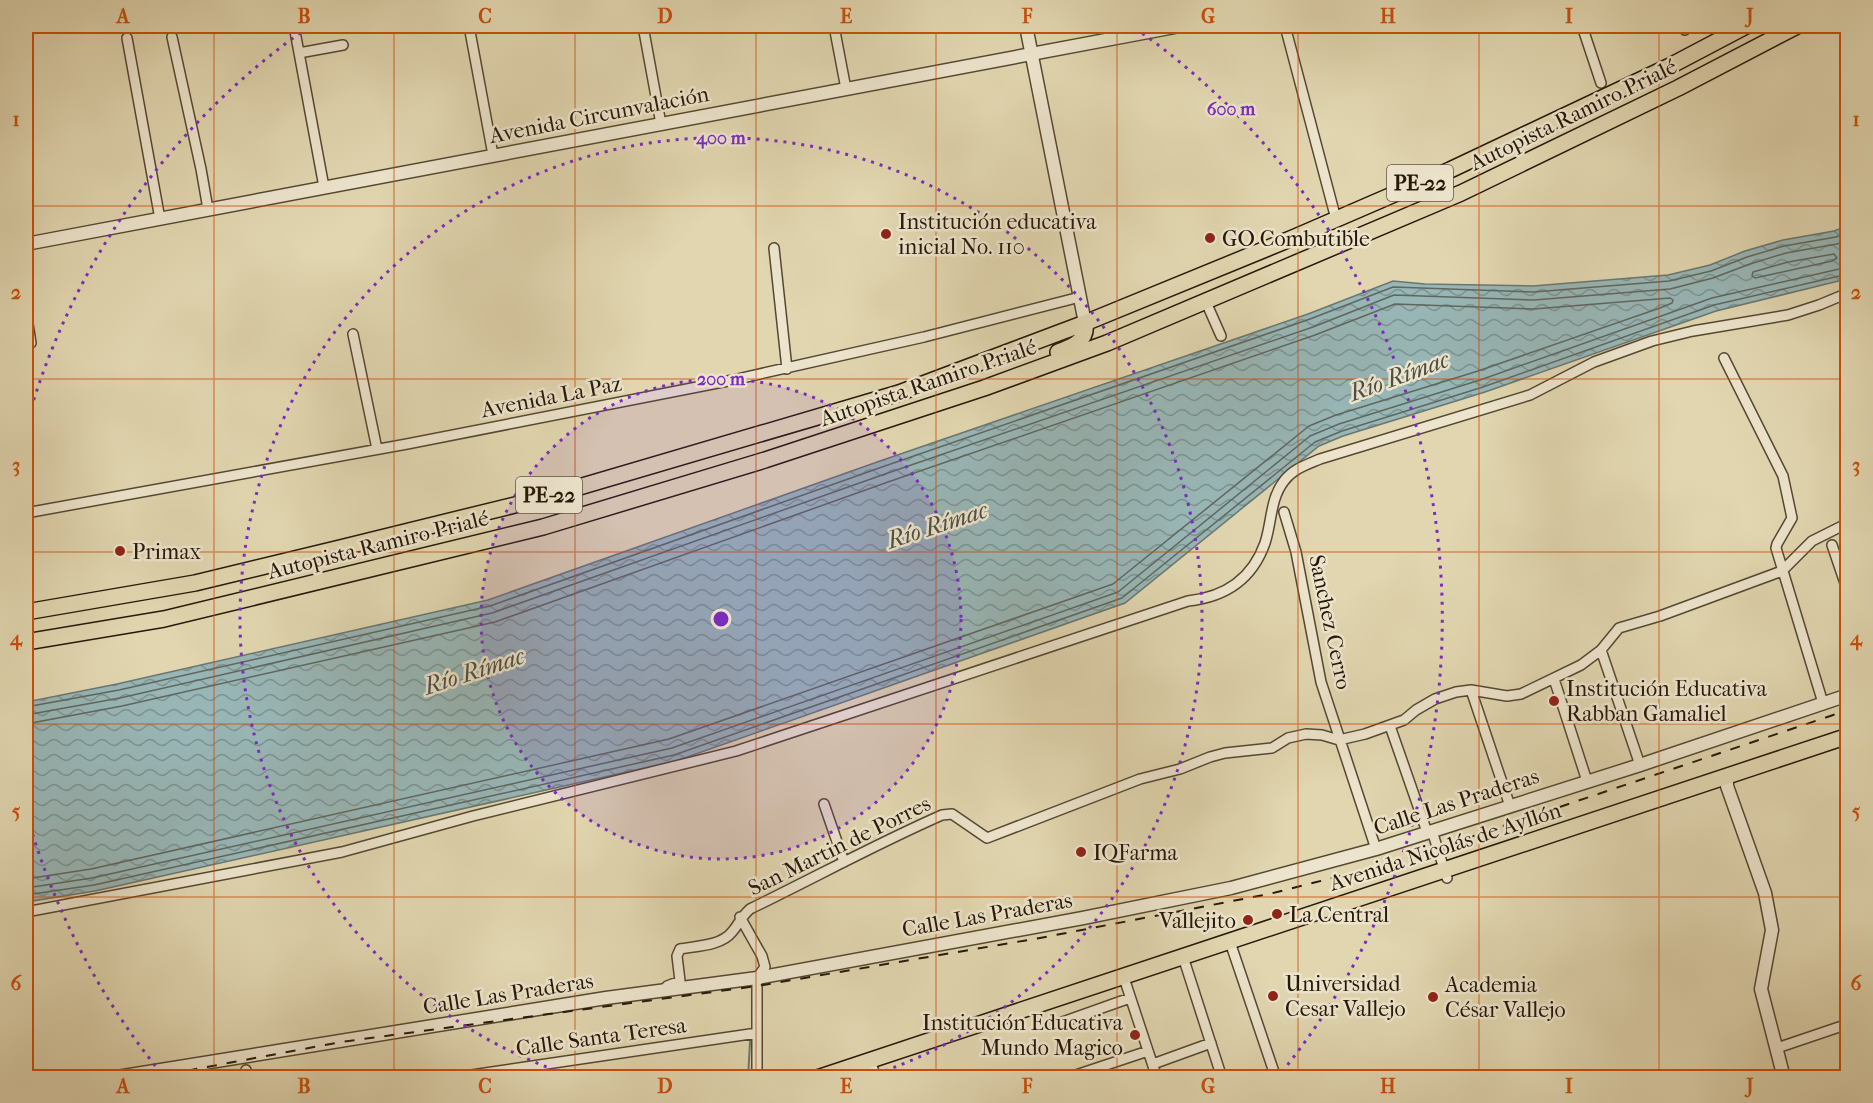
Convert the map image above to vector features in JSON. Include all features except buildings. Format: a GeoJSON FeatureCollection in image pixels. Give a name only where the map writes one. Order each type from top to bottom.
{"type":"FeatureCollection","features":[{"type":"Feature","properties":{"kind":"main road","name":"Autopista Ramiro Prialé"},"geometry":{"type":"LineString","coordinates":[[26,612],[195,583],[535,500],[899,393],[1085,323],[1450,170],[1667,68],[1746,26]]}},
{"type":"Feature","properties":{"kind":"main road","name":"Autopista Ramiro Prialé"},"geometry":{"type":"LineString","coordinates":[[26,642],[164,620],[543,526],[765,460],[984,388],[1089,351],[1461,193],[1678,88],[1797,26]]}},
{"type":"Feature","properties":{"kind":"main road"},"geometry":{"type":"LineString","coordinates":[[984,388],[1012,371],[1077,344],[1085,334],[1085,323]]}},
{"type":"Feature","properties":{"kind":"main road","name":"Avenida Nicolás de Ayllón"},"geometry":{"type":"LineString","coordinates":[[1727,781],[1848,736]]}},
{"type":"Feature","properties":{"kind":"main road","name":"Avenida Nicolás de Ayllón"},"geometry":{"type":"LineString","coordinates":[[817,1077],[873,1068],[1620,816],[1727,781],[1848,746]]}},
{"type":"Feature","properties":{"kind":"main road","name":"Avenida Nicolás de Ayllón"},"geometry":{"type":"LineString","coordinates":[[840,1077],[1128,991],[1185,963],[1446,874]]}},
{"type":"Feature","properties":{"kind":"street"},"geometry":{"type":"LineString","coordinates":[[294,26],[324,187]]}},
{"type":"Feature","properties":{"kind":"street"},"geometry":{"type":"LineString","coordinates":[[469,26],[493,155]]}},
{"type":"Feature","properties":{"kind":"street"},"geometry":{"type":"LineString","coordinates":[[643,26],[661,124]]}},
{"type":"Feature","properties":{"kind":"street"},"geometry":{"type":"LineString","coordinates":[[834,26],[846,89]]}},
{"type":"Feature","properties":{"kind":"street"},"geometry":{"type":"LineString","coordinates":[[1026,26],[1085,323]]}},
{"type":"Feature","properties":{"kind":"street","name":"Avenida Circunvalación"},"geometry":{"type":"LineString","coordinates":[[26,244],[1180,26]]}},
{"type":"Feature","properties":{"kind":"street"},"geometry":{"type":"LineString","coordinates":[[1285,26],[1336,219]]}},
{"type":"Feature","properties":{"kind":"street"},"geometry":{"type":"LineString","coordinates":[[1582,26],[1601,83]]}},
{"type":"Feature","properties":{"kind":"street"},"geometry":{"type":"LineString","coordinates":[[172,37],[208,209]]}},
{"type":"Feature","properties":{"kind":"street"},"geometry":{"type":"LineString","coordinates":[[127,38],[160,219]]}},
{"type":"Feature","properties":{"kind":"street"},"geometry":{"type":"LineString","coordinates":[[299,53],[343,45]]}},
{"type":"Feature","properties":{"kind":"street"},"geometry":{"type":"LineString","coordinates":[[774,248],[787,369]]}},
{"type":"Feature","properties":{"kind":"street"},"geometry":{"type":"LineString","coordinates":[[26,912],[342,852],[472,816],[736,751],[1188,601],[1214,596],[1246,578],[1265,544],[1276,494],[1296,469],[1320,459],[1530,395],[1594,362],[1652,341],[1693,331],[1788,315],[1848,293]]}},
{"type":"Feature","properties":{"kind":"street","name":"Avenida La Paz"},"geometry":{"type":"LineString","coordinates":[[26,513],[377,449],[787,369],[1080,297]]}},
{"type":"Feature","properties":{"kind":"street"},"geometry":{"type":"LineString","coordinates":[[1206,303],[1221,336]]}},
{"type":"Feature","properties":{"kind":"street"},"geometry":{"type":"LineString","coordinates":[[26,311],[31,343]]}},
{"type":"Feature","properties":{"kind":"street"},"geometry":{"type":"LineString","coordinates":[[352,334],[377,449]]}},
{"type":"Feature","properties":{"kind":"street"},"geometry":{"type":"LineString","coordinates":[[1724,358],[1783,476],[1792,518],[1776,549],[1823,703]]}},
{"type":"Feature","properties":{"kind":"street","name":"Sanchez Cerro"},"geometry":{"type":"LineString","coordinates":[[1284,513],[1296,552],[1321,682],[1376,849]]}},
{"type":"Feature","properties":{"kind":"street"},"geometry":{"type":"LineString","coordinates":[[1339,740],[1390,726],[1404,720],[1435,699],[1456,692],[1471,690],[1507,696],[1521,694],[1581,665],[1601,650],[1619,628],[1660,616],[1782,571],[1812,541],[1848,523]]}},
{"type":"Feature","properties":{"kind":"street"},"geometry":{"type":"LineString","coordinates":[[1832,545],[1848,592]]}},
{"type":"Feature","properties":{"kind":"street"},"geometry":{"type":"LineString","coordinates":[[1601,650],[1640,765]]}},
{"type":"Feature","properties":{"kind":"street"},"geometry":{"type":"LineString","coordinates":[[1554,679],[1587,781]]}},
{"type":"Feature","properties":{"kind":"street"},"geometry":{"type":"LineString","coordinates":[[1471,690],[1510,806]]}},
{"type":"Feature","properties":{"kind":"street","name":"Calle Las Praderas"},"geometry":{"type":"LineString","coordinates":[[111,1077],[606,998],[757,978],[1231,888],[1376,849],[1640,765],[1848,695]]}},
{"type":"Feature","properties":{"kind":"street"},"geometry":{"type":"LineString","coordinates":[[1390,726],[1446,874]]}},
{"type":"Feature","properties":{"kind":"street","name":"San Martin de Porres"},"geometry":{"type":"LineString","coordinates":[[606,998],[678,983],[680,979],[678,952],[680,950],[724,939],[731,934],[740,917],[750,909],[883,841],[942,815],[952,814],[987,838],[1140,779],[1180,769],[1210,757],[1225,753],[1272,748],[1288,738],[1306,734],[1322,735],[1339,740]]}},
{"type":"Feature","properties":{"kind":"street"},"geometry":{"type":"LineString","coordinates":[[1727,781],[1765,893],[1772,930],[1761,989],[1784,1077]]}},
{"type":"Feature","properties":{"kind":"street"},"geometry":{"type":"LineString","coordinates":[[824,804],[844,862]]}},
{"type":"Feature","properties":{"kind":"street"},"geometry":{"type":"LineString","coordinates":[[740,917],[762,956],[765,967],[757,978],[757,1077]]}},
{"type":"Feature","properties":{"kind":"street"},"geometry":{"type":"LineString","coordinates":[[1232,948],[1275,1075],[1256,1077]]}},
{"type":"Feature","properties":{"kind":"street"},"geometry":{"type":"LineString","coordinates":[[1185,963],[1222,1077]]}},
{"type":"Feature","properties":{"kind":"street"},"geometry":{"type":"LineString","coordinates":[[1054,1025],[1128,991],[1158,1077]]}},
{"type":"Feature","properties":{"kind":"street"},"geometry":{"type":"LineString","coordinates":[[1777,1048],[1848,1024]]}},
{"type":"Feature","properties":{"kind":"street","name":"Calle Santa Teresa"},"geometry":{"type":"LineString","coordinates":[[451,1077],[757,1033]]}},
{"type":"Feature","properties":{"kind":"street"},"geometry":{"type":"LineString","coordinates":[[1153,1064],[1211,1043]]}},
{"type":"Feature","properties":{"kind":"street"},"geometry":{"type":"LineString","coordinates":[[1073,1076],[1099,1073],[1148,1051]]}},
{"type":"Feature","properties":{"kind":"water","name":"Río Rímac"},"geometry":{"type":"Polygon","coordinates":[[[1847,226],[1847,279],[1716,311],[1485,392],[1343,436],[1319,446],[1125,603],[676,761],[95,891],[26,902],[26,702],[117,684],[488,600],[880,461],[1308,314],[1393,281],[1425,284],[1533,286],[1668,275],[1710,265],[1745,251],[1783,240],[1834,231],[1847,226]]]}},
{"type":"Feature","properties":{"kind":"waterway"},"geometry":{"type":"LineString","coordinates":[[748,1078],[750,1042]]}},
{"type":"Feature","properties":{"kind":"railway"},"geometry":{"type":"LineString","coordinates":[[148,1078],[341,1042],[757,986],[1040,938],[1269,894],[1396,862],[1848,710]]}},
{"type":"Feature","properties":{"kind":"place","name":"Institución educativa inicial No. 110"},"geometry":{"type":"Point","coordinates":[886,234]}},
{"type":"Feature","properties":{"kind":"place","name":"GO Combutible"},"geometry":{"type":"Point","coordinates":[1210,238]}},
{"type":"Feature","properties":{"kind":"place","name":"Primax"},"geometry":{"type":"Point","coordinates":[120,551]}},
{"type":"Feature","properties":{"kind":"place","name":"Institución Educativa Rabban Gamaliel"},"geometry":{"type":"Point","coordinates":[1554,701]}},
{"type":"Feature","properties":{"kind":"place","name":"IQFarma"},"geometry":{"type":"Point","coordinates":[1081,852]}},
{"type":"Feature","properties":{"kind":"place","name":"La Central"},"geometry":{"type":"Point","coordinates":[1277,914]}},
{"type":"Feature","properties":{"kind":"place","name":"Vallejito"},"geometry":{"type":"Point","coordinates":[1248,920]}},
{"type":"Feature","properties":{"kind":"place","name":"Universidad Cesar Vallejo"},"geometry":{"type":"Point","coordinates":[1273,996]}},
{"type":"Feature","properties":{"kind":"place","name":"Academia César Vallejo"},"geometry":{"type":"Point","coordinates":[1433,997]}},
{"type":"Feature","properties":{"kind":"place","name":"Institución Educativa Mundo Magico"},"geometry":{"type":"Point","coordinates":[1135,1035]}}]}
